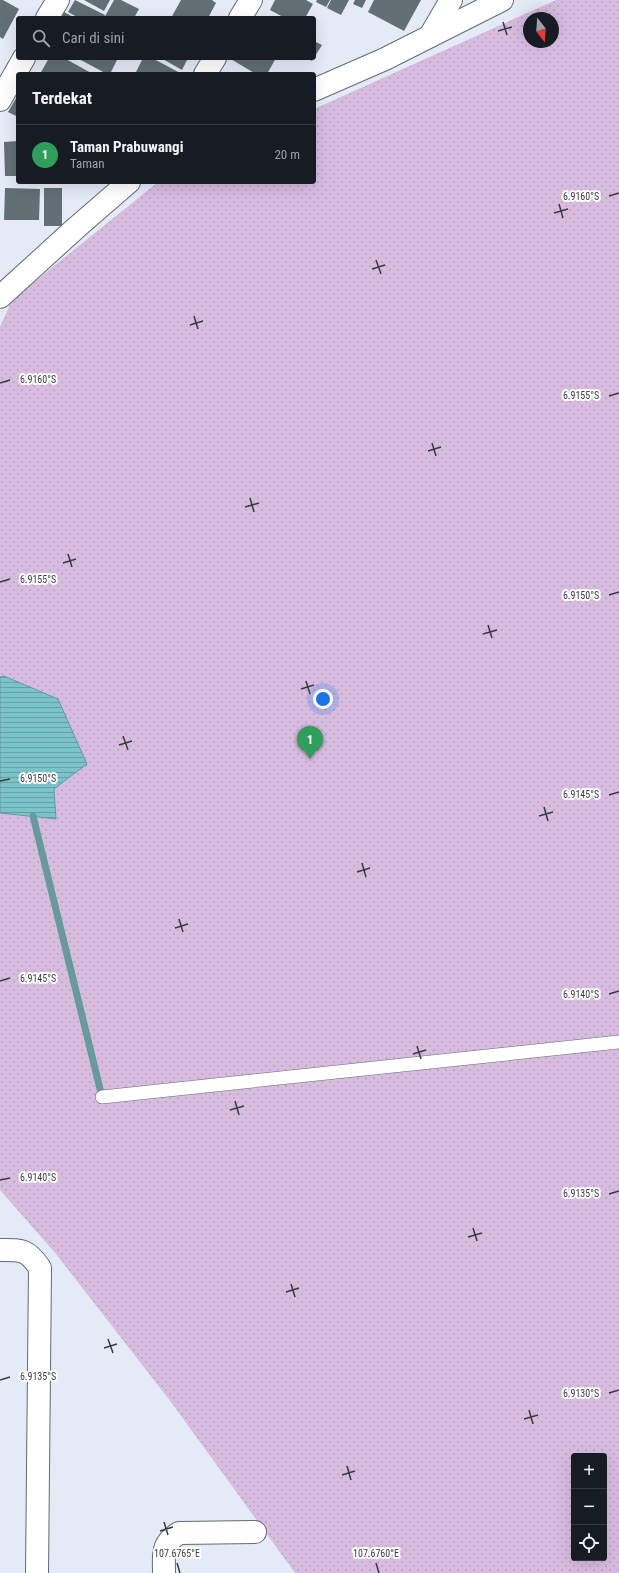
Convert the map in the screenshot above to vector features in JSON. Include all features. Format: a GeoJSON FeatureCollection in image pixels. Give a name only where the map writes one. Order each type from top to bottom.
{"type":"FeatureCollection","features":[{"type":"Feature","properties":{"kind":"street"},"geometry":{"type":"LineString","coordinates":[[48,16],[58,0]]}},
{"type":"Feature","properties":{"kind":"street"},"geometry":{"type":"LineString","coordinates":[[241,16],[251,0]]}},
{"type":"Feature","properties":{"kind":"street"},"geometry":{"type":"LineString","coordinates":[[430,36],[451,0]]}},
{"type":"Feature","properties":{"kind":"street"},"geometry":{"type":"LineString","coordinates":[[316,89],[385,59],[502,0]]}},
{"type":"Feature","properties":{"kind":"street"},"geometry":{"type":"LineString","coordinates":[[0,100],[23,60]]}},
{"type":"Feature","properties":{"kind":"street"},"geometry":{"type":"LineString","coordinates":[[206,72],[214,60]]}},
{"type":"Feature","properties":{"kind":"street"},"geometry":{"type":"LineString","coordinates":[[0,297],[127,184]]}},
{"type":"Feature","properties":{"kind":"street"},"geometry":{"type":"LineString","coordinates":[[0,1250],[16,1250],[31,1255],[40,1268],[37,1573]]}},
{"type":"Feature","properties":{"kind":"street"},"geometry":{"type":"LineString","coordinates":[[164,1573],[164,1549],[170,1538],[179,1533],[255,1532]]}},
{"type":"Feature","properties":{"kind":"lane"},"geometry":{"type":"LineString","coordinates":[[102,1097],[619,1042]]}},
{"type":"Feature","properties":{"kind":"shaded area"},"geometry":{"type":"Polygon","coordinates":[[[556,0],[619,0],[619,1573],[295,1573],[171,1402],[56,1254],[0,1190],[0,327],[12,300],[156,184],[316,184],[316,108],[523,15],[523,48],[559,48],[559,12],[529,12],[556,0]]]}},
{"type":"Feature","properties":{"kind":"water"},"geometry":{"type":"Polygon","coordinates":[[[4,676],[58,699],[87,764],[54,789],[56,819],[0,813],[0,677],[4,676]]]}},
{"type":"Feature","properties":{"kind":"building"},"geometry":{"type":"Polygon","coordinates":[[[0,0],[3,0],[19,9],[3,39],[0,37],[0,0]]]}},
{"type":"Feature","properties":{"kind":"building"},"geometry":{"type":"Polygon","coordinates":[[[75,0],[105,15],[75,16],[68,12],[75,0]]]}},
{"type":"Feature","properties":{"kind":"building"},"geometry":{"type":"Polygon","coordinates":[[[84,0],[110,0],[104,11],[84,0]]]}},
{"type":"Feature","properties":{"kind":"building"},"geometry":{"type":"Polygon","coordinates":[[[114,0],[121,0],[139,9],[135,16],[105,16],[114,0]]]}},
{"type":"Feature","properties":{"kind":"building"},"geometry":{"type":"Polygon","coordinates":[[[181,0],[212,0],[216,3],[209,16],[172,16],[181,0]]]}},
{"type":"Feature","properties":{"kind":"building"},"geometry":{"type":"Polygon","coordinates":[[[275,0],[306,0],[313,4],[306,16],[281,16],[270,10],[275,0]]]}},
{"type":"Feature","properties":{"kind":"building"},"geometry":{"type":"Polygon","coordinates":[[[317,0],[330,0],[326,7],[316,2],[317,0]]]}},
{"type":"Feature","properties":{"kind":"building"},"geometry":{"type":"Polygon","coordinates":[[[331,0],[349,0],[341,15],[327,8],[331,0]]]}},
{"type":"Feature","properties":{"kind":"building"},"geometry":{"type":"Polygon","coordinates":[[[355,0],[366,0],[362,8],[353,4],[355,0]]]}},
{"type":"Feature","properties":{"kind":"building"},"geometry":{"type":"Polygon","coordinates":[[[374,0],[421,0],[404,31],[368,12],[374,0]]]}},
{"type":"Feature","properties":{"kind":"building"},"geometry":{"type":"Polygon","coordinates":[[[64,12],[71,16],[62,16],[64,12]]]}},
{"type":"Feature","properties":{"kind":"building"},"geometry":{"type":"Polygon","coordinates":[[[316,42],[322,45],[316,55],[316,42]]]}},
{"type":"Feature","properties":{"kind":"building"},"geometry":{"type":"Polygon","coordinates":[[[48,60],[68,60],[89,72],[41,72],[48,60]]]}},
{"type":"Feature","properties":{"kind":"building"},"geometry":{"type":"Polygon","coordinates":[[[81,60],[117,60],[111,72],[103,72],[81,60]]]}},
{"type":"Feature","properties":{"kind":"building"},"geometry":{"type":"Polygon","coordinates":[[[142,60],[156,60],[178,72],[136,72],[142,60]]]}},
{"type":"Feature","properties":{"kind":"building"},"geometry":{"type":"Polygon","coordinates":[[[164,60],[187,60],[182,70],[164,60]]]}},
{"type":"Feature","properties":{"kind":"building"},"geometry":{"type":"Polygon","coordinates":[[[232,60],[275,60],[268,72],[253,72],[232,60]]]}},
{"type":"Feature","properties":{"kind":"building"},"geometry":{"type":"Polygon","coordinates":[[[16,98],[16,116],[8,112],[16,98]]]}},
{"type":"Feature","properties":{"kind":"building"},"geometry":{"type":"Polygon","coordinates":[[[16,141],[16,176],[5,176],[4,142],[16,141]]]}},
{"type":"Feature","properties":{"kind":"building"},"geometry":{"type":"Polygon","coordinates":[[[5,188],[40,189],[39,220],[4,220],[5,188]]]}},
{"type":"Feature","properties":{"kind":"building"},"geometry":{"type":"Polygon","coordinates":[[[44,188],[62,188],[62,226],[44,226],[44,188]]]}},
{"type":"Feature","properties":{"kind":"waterway"},"geometry":{"type":"LineString","coordinates":[[33,816],[102,1097]]}},
{"type":"Feature","properties":{"kind":"place","name":"Taman Prabuwangi"},"geometry":{"type":"Point","coordinates":[310,759]}}]}
